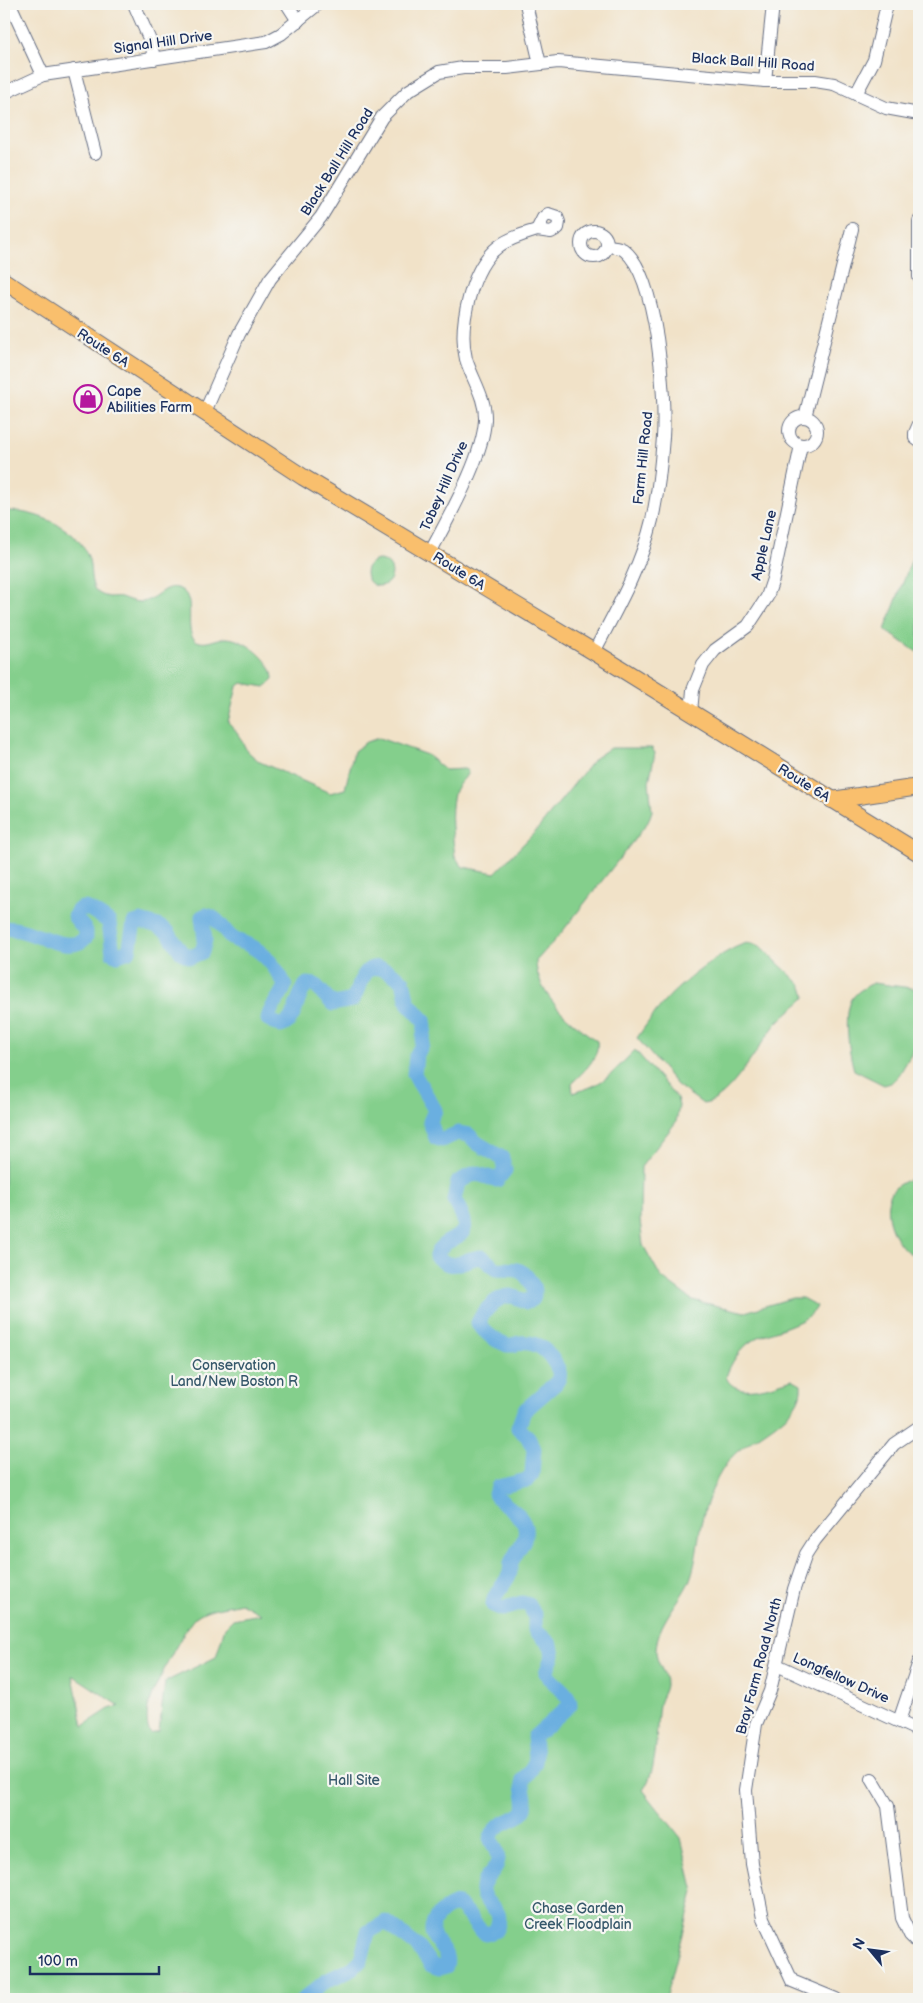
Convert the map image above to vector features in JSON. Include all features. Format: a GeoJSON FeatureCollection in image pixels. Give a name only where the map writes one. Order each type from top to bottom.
{"type":"FeatureCollection","features":[{"type":"Feature","properties":{"kind":"main road","name":"Route 6A"},"geometry":{"type":"LineString","coordinates":[[4,281],[204,414],[303,477],[594,652],[919,853]]}},
{"type":"Feature","properties":{"kind":"main road"},"geometry":{"type":"LineString","coordinates":[[832,800],[919,787]]}},
{"type":"Feature","properties":{"kind":"street"},"geometry":{"type":"LineString","coordinates":[[10,4],[43,75]]}},
{"type":"Feature","properties":{"kind":"street"},"geometry":{"type":"LineString","coordinates":[[134,4],[151,43],[154,59]]}},
{"type":"Feature","properties":{"kind":"street"},"geometry":{"type":"LineString","coordinates":[[287,4],[298,21]]}},
{"type":"Feature","properties":{"kind":"street","name":"Signal Hill Drive"},"geometry":{"type":"LineString","coordinates":[[4,92],[43,75],[266,42],[298,21],[318,4]]}},
{"type":"Feature","properties":{"kind":"street"},"geometry":{"type":"LineString","coordinates":[[526,4],[540,64]]}},
{"type":"Feature","properties":{"kind":"street"},"geometry":{"type":"LineString","coordinates":[[766,81],[773,4]]}},
{"type":"Feature","properties":{"kind":"street"},"geometry":{"type":"LineString","coordinates":[[856,94],[874,60],[886,4]]}},
{"type":"Feature","properties":{"kind":"street","name":"Black Ball Hill Road"},"geometry":{"type":"LineString","coordinates":[[204,414],[232,349],[270,279],[321,217],[373,128],[391,106],[416,85],[439,72],[463,68],[558,62],[766,81],[821,82],[834,84],[886,108],[919,114]]}},
{"type":"Feature","properties":{"kind":"street"},"geometry":{"type":"LineString","coordinates":[[74,70],[95,153]]}},
{"type":"Feature","properties":{"kind":"street"},"geometry":{"type":"LineString","coordinates":[[919,222],[919,277]]}},
{"type":"Feature","properties":{"kind":"street"},"geometry":{"type":"LineString","coordinates":[[805,417],[852,229]]}},
{"type":"Feature","properties":{"kind":"street","name":"Tobey Hill Drive"},"geometry":{"type":"LineString","coordinates":[[430,553],[473,462],[485,420],[484,405],[470,371],[464,340],[469,296],[482,267],[493,252],[517,236],[537,230]]}},
{"type":"Feature","properties":{"kind":"street","name":"Farm Hill Road"},"geometry":{"type":"LineString","coordinates":[[594,652],[638,563],[652,521],[659,481],[663,436],[661,369],[649,305],[641,276],[631,257],[624,249],[607,246]]}},
{"type":"Feature","properties":{"kind":"street"},"geometry":{"type":"LineString","coordinates":[[805,417],[813,422],[817,430],[810,442],[801,445],[790,438],[789,429],[796,418],[805,417]]}},
{"type":"Feature","properties":{"kind":"street"},"geometry":{"type":"LineString","coordinates":[[919,424],[914,432],[915,438],[919,441]]}},
{"type":"Feature","properties":{"kind":"street","name":"Apple Lane"},"geometry":{"type":"LineString","coordinates":[[691,713],[694,690],[709,656],[748,626],[767,597],[773,579],[801,445]]}},
{"type":"Feature","properties":{"kind":"street","name":"Bray Farm Road North"},"geometry":{"type":"LineString","coordinates":[[810,1995],[792,1981],[763,1918],[752,1864],[746,1790],[756,1724],[770,1691],[794,1589],[806,1554],[814,1540],[894,1444],[919,1427]]}},
{"type":"Feature","properties":{"kind":"street"},"geometry":{"type":"LineString","coordinates":[[899,1721],[919,1662]]}},
{"type":"Feature","properties":{"kind":"street","name":"Longfellow Drive"},"geometry":{"type":"LineString","coordinates":[[777,1665],[919,1731]]}},
{"type":"Feature","properties":{"kind":"street"},"geometry":{"type":"LineString","coordinates":[[872,1779],[888,1806],[902,1918],[910,1935],[919,1944]]}},
{"type":"Feature","properties":{"kind":"street"},"geometry":{"type":"LineString","coordinates":[[810,1995],[836,1999]]}},
{"type":"Feature","properties":{"kind":"green space"},"geometry":{"type":"Polygon","coordinates":[[[4,511],[15,511],[40,517],[73,535],[87,554],[90,562],[92,584],[101,594],[140,602],[150,599],[167,588],[177,588],[184,592],[188,599],[191,632],[194,639],[200,642],[209,642],[223,638],[233,639],[249,646],[263,658],[269,665],[273,680],[265,687],[242,683],[237,687],[228,722],[237,732],[247,751],[260,762],[330,793],[345,789],[354,751],[366,742],[379,738],[427,755],[445,770],[464,769],[468,771],[455,791],[452,809],[455,857],[463,867],[495,873],[536,831],[595,758],[610,748],[652,748],[655,753],[649,782],[652,811],[648,822],[562,932],[536,961],[542,985],[549,997],[567,1017],[597,1041],[596,1053],[593,1059],[572,1083],[573,1093],[601,1082],[635,1050],[677,1098],[679,1106],[676,1122],[641,1167],[640,1220],[643,1245],[661,1277],[692,1300],[745,1312],[792,1298],[802,1298],[817,1306],[813,1312],[799,1322],[753,1340],[740,1351],[730,1367],[726,1377],[731,1384],[738,1388],[756,1389],[792,1379],[801,1384],[800,1396],[794,1407],[785,1416],[739,1450],[722,1471],[711,1493],[703,1516],[694,1566],[689,1582],[664,1622],[658,1639],[656,1654],[666,1679],[666,1684],[659,1705],[656,1749],[652,1771],[643,1790],[681,1838],[694,1892],[666,1999],[4,1999],[4,511]],[[241,1603],[202,1613],[192,1621],[185,1631],[155,1688],[148,1708],[148,1728],[151,1734],[159,1731],[165,1682],[216,1657],[225,1627],[233,1619],[261,1614],[241,1603]],[[74,1676],[83,1726],[109,1709],[120,1706],[74,1676]]]}},
{"type":"Feature","properties":{"kind":"green space"},"geometry":{"type":"Polygon","coordinates":[[[919,540],[919,648],[917,652],[885,630],[919,540]]]}},
{"type":"Feature","properties":{"kind":"green space"},"geometry":{"type":"Polygon","coordinates":[[[379,560],[388,564],[392,573],[388,582],[379,586],[370,582],[366,573],[370,564],[379,560]]]}},
{"type":"Feature","properties":{"kind":"green space"},"geometry":{"type":"Polygon","coordinates":[[[748,943],[760,946],[801,985],[806,997],[777,1023],[734,1083],[713,1101],[703,1104],[677,1085],[637,1038],[661,1005],[682,985],[716,958],[748,943]]]}},
{"type":"Feature","properties":{"kind":"green space"},"geometry":{"type":"Polygon","coordinates":[[[873,983],[919,989],[919,1041],[899,1075],[891,1083],[884,1085],[854,1070],[850,1053],[847,1022],[850,1003],[858,992],[873,983]]]}},
{"type":"Feature","properties":{"kind":"green space"},"geometry":{"type":"Polygon","coordinates":[[[919,1174],[919,1253],[909,1253],[903,1248],[893,1232],[888,1213],[888,1204],[890,1195],[895,1188],[919,1174]]]}},
{"type":"Feature","properties":{"kind":"waterway"},"geometry":{"type":"LineString","coordinates":[[4,929],[24,931],[58,943],[78,943],[86,937],[86,931],[75,917],[77,911],[85,908],[109,922],[113,953],[118,955],[129,951],[134,923],[140,921],[158,926],[168,932],[181,952],[191,957],[202,952],[205,940],[202,917],[210,916],[233,939],[249,945],[260,952],[278,973],[285,985],[268,1019],[281,1026],[291,1019],[300,995],[307,984],[315,985],[333,1004],[353,1000],[366,973],[371,969],[383,969],[403,981],[408,1003],[424,1020],[425,1027],[422,1045],[416,1056],[414,1074],[435,1110],[430,1122],[436,1138],[442,1140],[458,1133],[469,1135],[477,1143],[502,1158],[505,1170],[497,1180],[475,1173],[458,1182],[454,1200],[465,1224],[463,1231],[459,1236],[440,1248],[436,1256],[448,1264],[458,1264],[482,1257],[496,1269],[521,1271],[533,1287],[533,1299],[527,1302],[511,1296],[501,1298],[487,1309],[478,1323],[490,1336],[507,1345],[526,1343],[542,1348],[553,1360],[559,1372],[559,1378],[556,1383],[524,1411],[518,1428],[527,1436],[534,1449],[532,1474],[527,1480],[498,1487],[495,1494],[521,1519],[524,1524],[525,1535],[511,1563],[509,1575],[495,1597],[493,1605],[502,1609],[522,1603],[529,1605],[535,1616],[535,1630],[551,1645],[553,1655],[546,1673],[564,1692],[570,1705],[534,1737],[536,1760],[523,1780],[525,1808],[519,1816],[497,1828],[490,1839],[496,1850],[497,1865],[483,1885],[482,1891],[484,1897],[499,1917],[495,1931],[486,1934],[456,1904],[445,1909],[437,1917],[432,1932],[447,1959],[446,1966],[439,1968],[431,1965],[418,1947],[386,1922],[368,1932],[361,1960],[353,1968],[326,1981],[304,1999]]}},
{"type":"Feature","properties":{"kind":"place","name":"Cape Abilities Farm"},"geometry":{"type":"Point","coordinates":[88,399]}},
{"type":"Feature","properties":{"kind":"park label","name":"Conservation Land/New Boston R"},"geometry":{"type":"Point","coordinates":[234,1374]}},
{"type":"Feature","properties":{"kind":"park label","name":"Hall Site"},"geometry":{"type":"Point","coordinates":[354,1780]}},
{"type":"Feature","properties":{"kind":"park label","name":"Chase Garden Creek Floodplain"},"geometry":{"type":"Point","coordinates":[578,1916]}}]}
